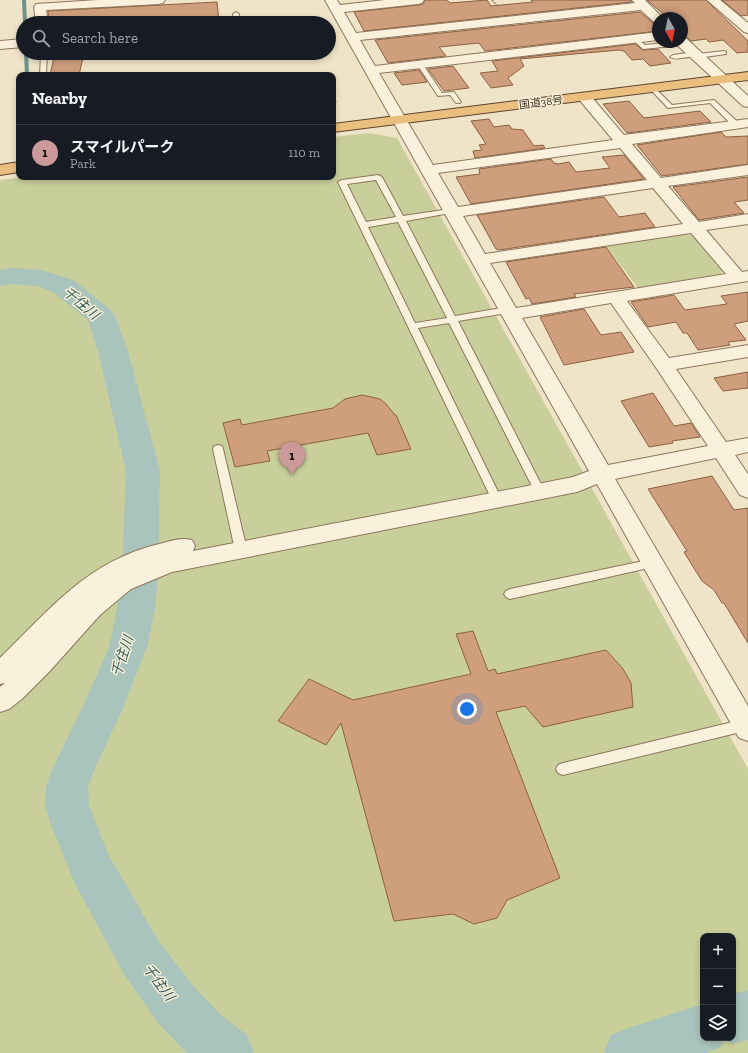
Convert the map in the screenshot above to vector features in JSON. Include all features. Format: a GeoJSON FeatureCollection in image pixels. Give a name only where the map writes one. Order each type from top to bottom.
{"type":"FeatureCollection","features":[{"type":"Feature","properties":{"kind":"highway","name":"国道38号"},"geometry":{"type":"LineString","coordinates":[[336,118],[396,115],[584,97],[652,88],[718,75],[748,67]]}},
{"type":"Feature","properties":{"kind":"highway","name":"国道38号"},"geometry":{"type":"LineString","coordinates":[[336,127],[458,102],[718,75],[748,76]]}},
{"type":"Feature","properties":{"kind":"highway"},"geometry":{"type":"LineString","coordinates":[[0,159],[16,156]]}},
{"type":"Feature","properties":{"kind":"highway"},"geometry":{"type":"LineString","coordinates":[[0,170],[16,167]]}},
{"type":"Feature","properties":{"kind":"street"},"geometry":{"type":"LineString","coordinates":[[41,16],[40,7],[159,0]]}},
{"type":"Feature","properties":{"kind":"street"},"geometry":{"type":"LineString","coordinates":[[339,19],[418,0]]}},
{"type":"Feature","properties":{"kind":"street"},"geometry":{"type":"LineString","coordinates":[[713,0],[745,25]]}},
{"type":"Feature","properties":{"kind":"street"},"geometry":{"type":"LineString","coordinates":[[339,19],[641,3],[652,13]]}},
{"type":"Feature","properties":{"kind":"street"},"geometry":{"type":"LineString","coordinates":[[339,19],[371,70],[508,312],[747,727]]}},
{"type":"Feature","properties":{"kind":"street"},"geometry":{"type":"LineString","coordinates":[[371,70],[652,37]]}},
{"type":"Feature","properties":{"kind":"street"},"geometry":{"type":"LineString","coordinates":[[0,44],[16,43]]}},
{"type":"Feature","properties":{"kind":"street"},"geometry":{"type":"LineString","coordinates":[[688,48],[748,103]]}},
{"type":"Feature","properties":{"kind":"street"},"geometry":{"type":"LineString","coordinates":[[584,97],[696,227],[743,277]]}},
{"type":"Feature","properties":{"kind":"street"},"geometry":{"type":"LineString","coordinates":[[427,170],[742,124]]}},
{"type":"Feature","properties":{"kind":"street"},"geometry":{"type":"LineString","coordinates":[[451,212],[748,170]]}},
{"type":"Feature","properties":{"kind":"street"},"geometry":{"type":"LineString","coordinates":[[479,260],[748,219]]}},
{"type":"Feature","properties":{"kind":"street"},"geometry":{"type":"LineString","coordinates":[[508,312],[743,277]]}},
{"type":"Feature","properties":{"kind":"street"},"geometry":{"type":"LineString","coordinates":[[615,297],[664,365],[748,490]]}},
{"type":"Feature","properties":{"kind":"street"},"geometry":{"type":"LineString","coordinates":[[664,365],[748,351]]}},
{"type":"Feature","properties":{"kind":"street"},"geometry":{"type":"LineString","coordinates":[[0,674],[72,602],[98,580],[121,575],[168,557],[537,485],[577,484],[602,474],[748,445]]}},
{"type":"Feature","properties":{"kind":"street"},"geometry":{"type":"LineString","coordinates":[[0,700],[13,691],[40,666],[121,575]]}},
{"type":"Feature","properties":{"kind":"lane"},"geometry":{"type":"LineString","coordinates":[[635,39],[642,47],[652,46]]}},
{"type":"Feature","properties":{"kind":"lane"},"geometry":{"type":"LineString","coordinates":[[673,57],[724,53]]}},
{"type":"Feature","properties":{"kind":"lane"},"geometry":{"type":"LineString","coordinates":[[43,72],[44,60]]}},
{"type":"Feature","properties":{"kind":"lane"},"geometry":{"type":"LineString","coordinates":[[420,64],[440,95],[452,93],[458,102]]}},
{"type":"Feature","properties":{"kind":"lane"},"geometry":{"type":"LineString","coordinates":[[652,88],[670,107],[712,101],[742,124]]}},
{"type":"Feature","properties":{"kind":"lane"},"geometry":{"type":"LineString","coordinates":[[494,493],[342,182],[378,177],[453,319],[537,485]]}},
{"type":"Feature","properties":{"kind":"lane"},"geometry":{"type":"LineString","coordinates":[[363,225],[451,212]]}},
{"type":"Feature","properties":{"kind":"lane"},"geometry":{"type":"LineString","coordinates":[[413,326],[508,312]]}},
{"type":"Feature","properties":{"kind":"lane"},"geometry":{"type":"LineString","coordinates":[[218,449],[239,543]]}},
{"type":"Feature","properties":{"kind":"lane"},"geometry":{"type":"LineString","coordinates":[[510,594],[653,563]]}},
{"type":"Feature","properties":{"kind":"lane"},"geometry":{"type":"LineString","coordinates":[[563,769],[747,727]]}},
{"type":"Feature","properties":{"kind":"green space"},"geometry":{"type":"Polygon","coordinates":[[[369,133],[397,138],[748,769],[748,1053],[0,1053],[0,180],[16,178],[16,180],[336,180],[336,137],[369,133]]]}},
{"type":"Feature","properties":{"kind":"green space"},"geometry":{"type":"Polygon","coordinates":[[[686,234],[693,236],[722,270],[721,274],[638,288],[606,246],[686,234]]]}},
{"type":"Feature","properties":{"kind":"building"},"geometry":{"type":"Polygon","coordinates":[[[425,0],[447,0],[450,3],[487,0],[491,6],[533,2],[531,0],[631,0],[632,2],[364,31],[354,12],[418,5],[423,4],[425,0]]]}},
{"type":"Feature","properties":{"kind":"building"},"geometry":{"type":"Polygon","coordinates":[[[647,0],[706,0],[748,41],[748,52],[737,53],[723,40],[709,42],[706,39],[691,41],[688,38],[688,12],[661,12],[647,0]]]}},
{"type":"Feature","properties":{"kind":"building"},"geometry":{"type":"Polygon","coordinates":[[[722,0],[748,0],[748,15],[741,16],[722,0]]]}},
{"type":"Feature","properties":{"kind":"building"},"geometry":{"type":"Polygon","coordinates":[[[217,2],[218,16],[48,16],[48,11],[217,2]]]}},
{"type":"Feature","properties":{"kind":"building"},"geometry":{"type":"Polygon","coordinates":[[[640,12],[652,22],[652,32],[485,51],[479,43],[439,47],[446,56],[388,63],[375,40],[640,12]]]}},
{"type":"Feature","properties":{"kind":"building"},"geometry":{"type":"Polygon","coordinates":[[[635,44],[643,50],[658,49],[671,63],[650,66],[643,59],[632,60],[624,51],[619,50],[520,59],[524,66],[508,78],[513,85],[491,88],[480,73],[498,71],[492,61],[635,44]]]}},
{"type":"Feature","properties":{"kind":"building"},"geometry":{"type":"Polygon","coordinates":[[[53,60],[82,60],[80,72],[51,72],[53,60]]]}},
{"type":"Feature","properties":{"kind":"building"},"geometry":{"type":"Polygon","coordinates":[[[453,66],[469,88],[444,91],[428,69],[453,66]]]}},
{"type":"Feature","properties":{"kind":"building"},"geometry":{"type":"Polygon","coordinates":[[[419,70],[427,82],[402,85],[394,73],[419,70]]]}},
{"type":"Feature","properties":{"kind":"building"},"geometry":{"type":"Polygon","coordinates":[[[629,101],[644,118],[700,111],[711,122],[627,133],[603,104],[629,101]]]}},
{"type":"Feature","properties":{"kind":"building"},"geometry":{"type":"Polygon","coordinates":[[[489,119],[494,127],[509,125],[512,129],[523,130],[534,146],[543,145],[545,148],[475,158],[473,151],[482,150],[479,145],[486,144],[471,121],[489,119]]]}},
{"type":"Feature","properties":{"kind":"building"},"geometry":{"type":"Polygon","coordinates":[[[721,132],[726,137],[748,136],[748,164],[662,176],[637,145],[721,132]]]}},
{"type":"Feature","properties":{"kind":"building"},"geometry":{"type":"Polygon","coordinates":[[[624,155],[644,179],[471,204],[456,177],[480,174],[479,169],[551,159],[554,163],[558,164],[569,162],[576,172],[610,168],[602,157],[624,155]]]}},
{"type":"Feature","properties":{"kind":"building"},"geometry":{"type":"Polygon","coordinates":[[[748,177],[748,200],[734,202],[744,213],[699,220],[673,187],[748,177]]]}},
{"type":"Feature","properties":{"kind":"building"},"geometry":{"type":"Polygon","coordinates":[[[604,197],[619,217],[645,213],[655,227],[499,250],[496,249],[477,215],[604,197]]]}},
{"type":"Feature","properties":{"kind":"building"},"geometry":{"type":"Polygon","coordinates":[[[606,247],[634,287],[574,294],[576,297],[532,304],[529,298],[526,299],[506,262],[606,247]]]}},
{"type":"Feature","properties":{"kind":"building"},"geometry":{"type":"Polygon","coordinates":[[[748,292],[748,321],[734,324],[746,340],[728,342],[730,345],[698,350],[687,333],[683,333],[676,322],[648,327],[631,302],[674,295],[685,310],[727,304],[721,296],[748,292]]]}},
{"type":"Feature","properties":{"kind":"building"},"geometry":{"type":"Polygon","coordinates":[[[584,309],[601,335],[621,332],[634,352],[564,365],[540,317],[584,309]]]}},
{"type":"Feature","properties":{"kind":"building"},"geometry":{"type":"Polygon","coordinates":[[[748,372],[748,388],[723,391],[714,378],[748,372]]]}},
{"type":"Feature","properties":{"kind":"building"},"geometry":{"type":"Polygon","coordinates":[[[653,393],[674,426],[691,423],[700,437],[672,441],[673,443],[649,447],[621,401],[653,393]]]}},
{"type":"Feature","properties":{"kind":"building"},"geometry":{"type":"Polygon","coordinates":[[[362,395],[380,399],[396,415],[411,449],[377,455],[368,433],[267,451],[270,461],[235,467],[223,423],[240,419],[242,425],[333,408],[345,399],[362,395]]]}},
{"type":"Feature","properties":{"kind":"building"},"geometry":{"type":"Polygon","coordinates":[[[712,476],[734,510],[748,508],[748,643],[724,603],[722,603],[714,590],[702,581],[684,552],[687,551],[648,489],[712,476]]]}},
{"type":"Feature","properties":{"kind":"building"},"geometry":{"type":"Polygon","coordinates":[[[473,631],[488,671],[495,669],[497,674],[606,650],[623,669],[631,683],[633,707],[543,727],[525,706],[496,712],[560,878],[507,900],[497,918],[474,924],[453,914],[394,921],[341,723],[326,745],[278,721],[309,679],[353,700],[471,674],[456,634],[473,631]]]}},
{"type":"Feature","properties":{"kind":"waterway"},"geometry":{"type":"LineString","coordinates":[[24,0],[25,16]]}},
{"type":"Feature","properties":{"kind":"waterway"},"geometry":{"type":"LineString","coordinates":[[26,60],[27,72]]}},
{"type":"Feature","properties":{"kind":"waterway","name":"千住川"},"geometry":{"type":"LineString","coordinates":[[0,278],[10,276],[42,278],[63,286],[101,316],[113,351],[143,471],[140,574],[136,609],[128,647],[103,708],[71,774],[67,788],[67,805],[72,822],[91,869],[142,959],[177,1006],[205,1035],[229,1053]]}},
{"type":"Feature","properties":{"kind":"waterway","name":"千住川"},"geometry":{"type":"LineString","coordinates":[[736,1018],[748,1015]]}},
{"type":"Feature","properties":{"kind":"waterway","name":"千住川"},"geometry":{"type":"LineString","coordinates":[[629,1053],[700,1030]]}},
{"type":"Feature","properties":{"kind":"place","name":"スマイルパーク"},"geometry":{"type":"Point","coordinates":[292,475]}}]}
